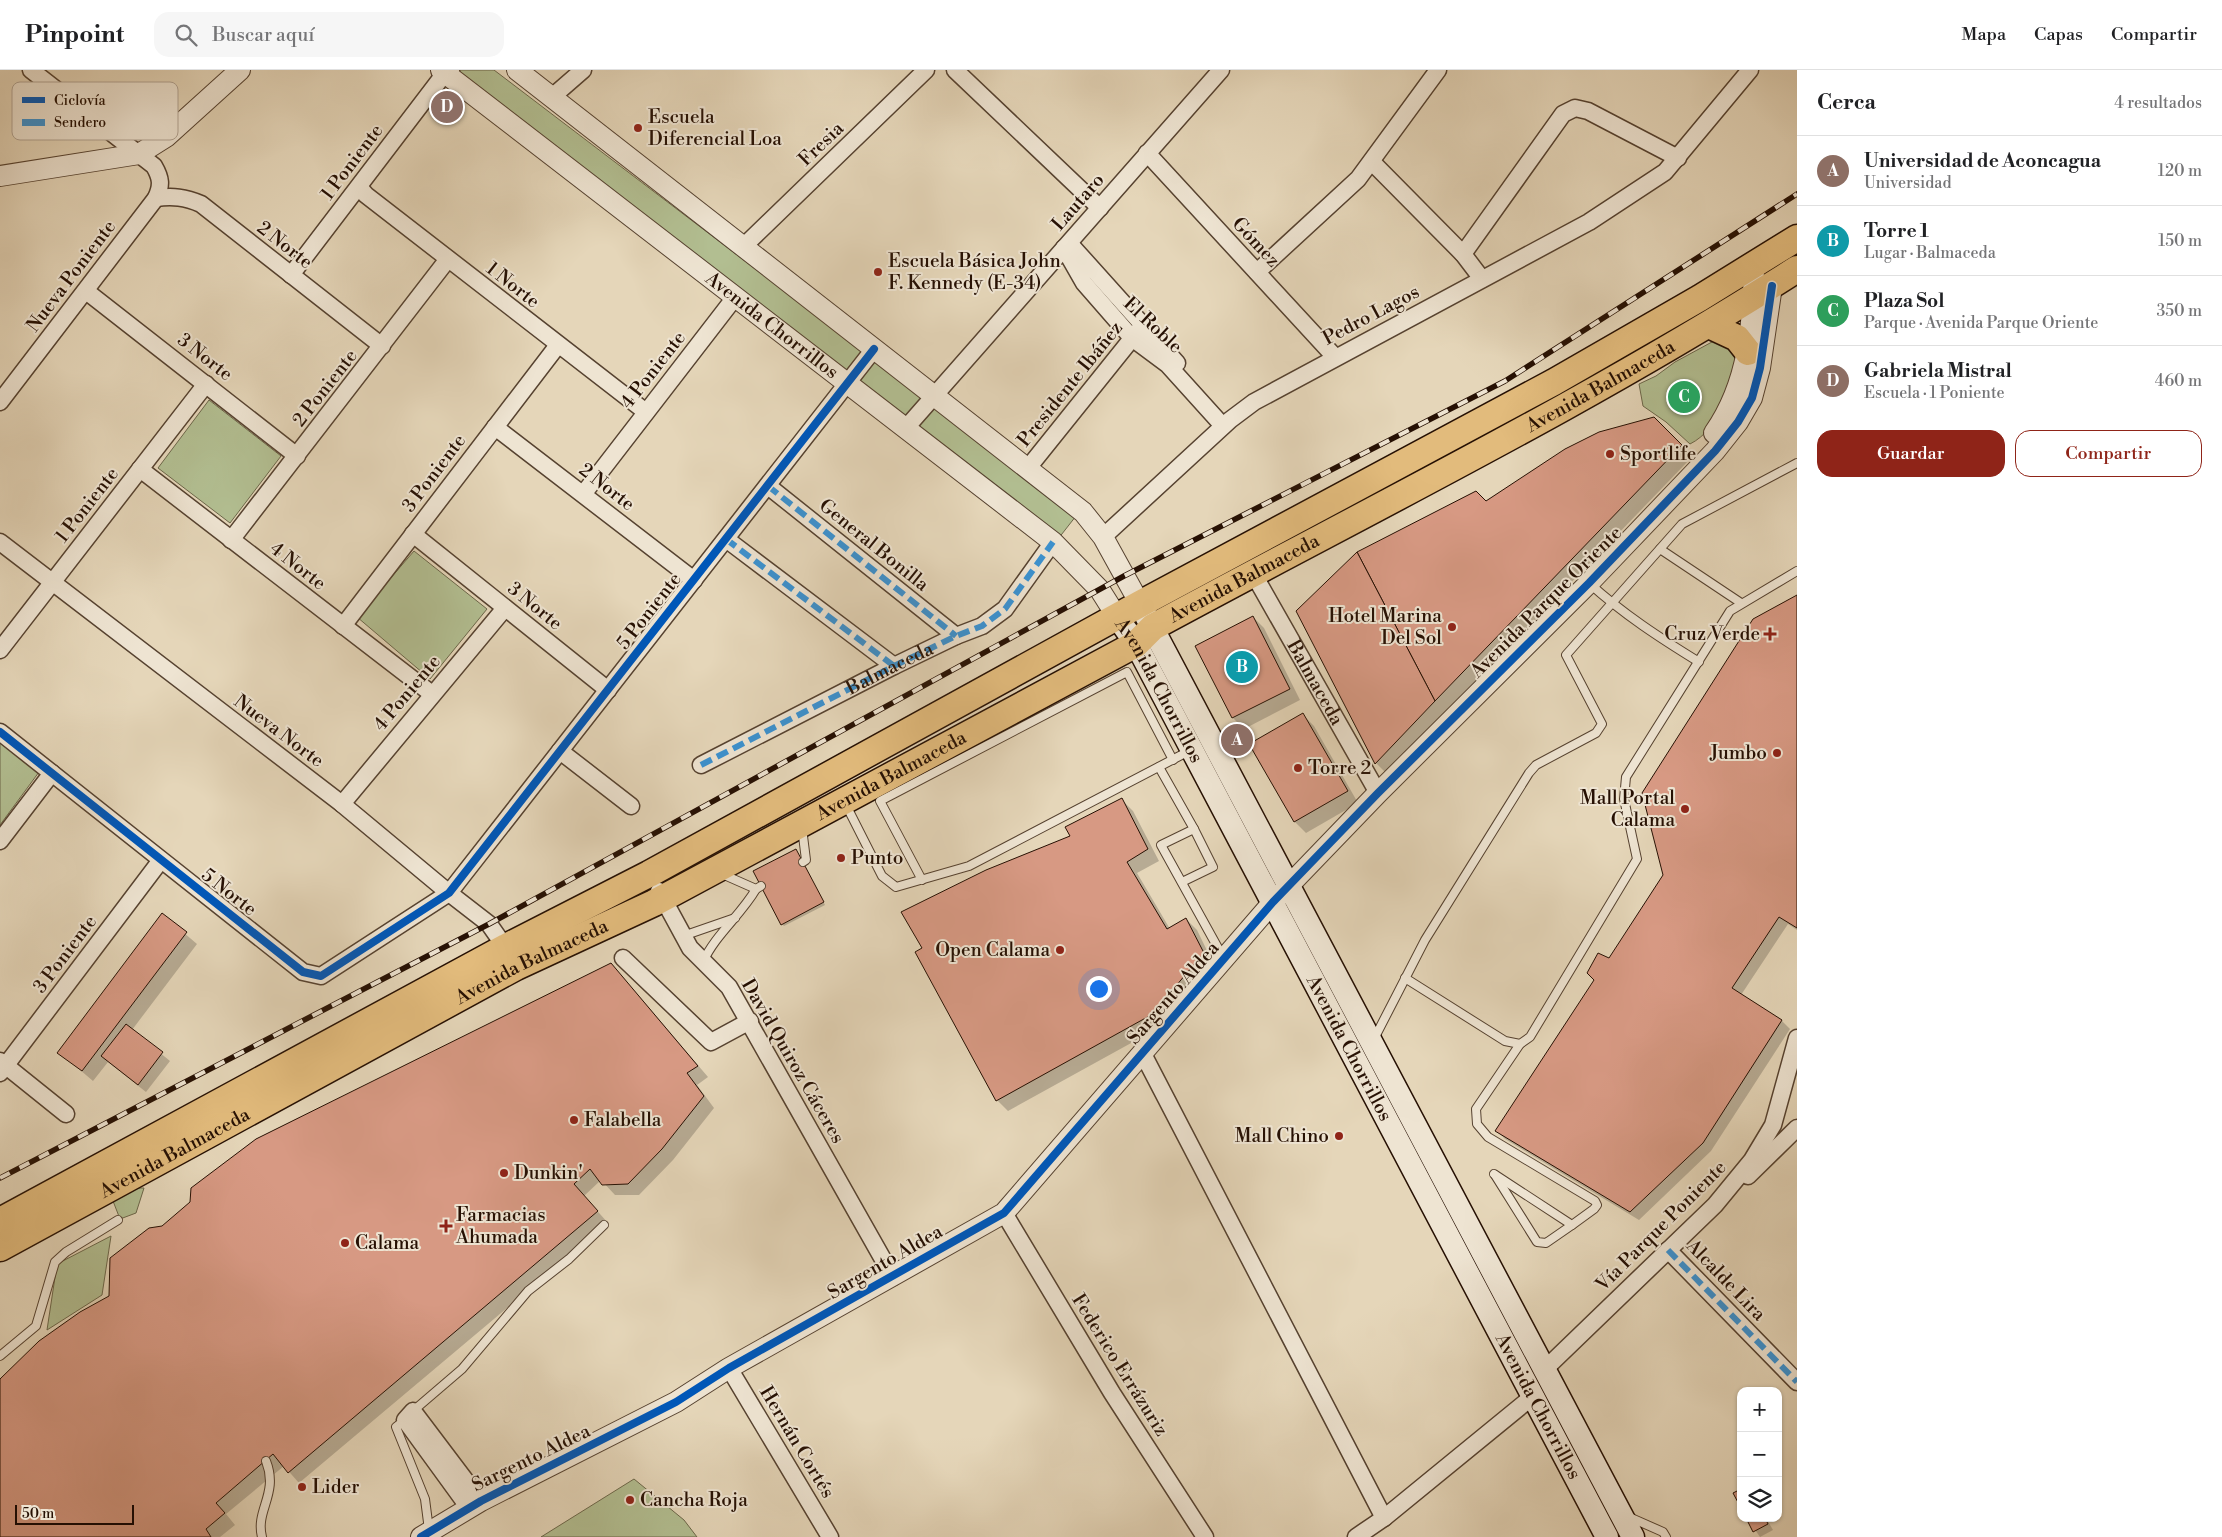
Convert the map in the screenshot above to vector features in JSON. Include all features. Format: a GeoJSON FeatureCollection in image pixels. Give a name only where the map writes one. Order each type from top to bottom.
{"type":"FeatureCollection","features":[{"type":"Feature","properties":{"kind":"main road"},"geometry":{"type":"LineString","coordinates":[[1754,265],[1797,238]]}},
{"type":"Feature","properties":{"kind":"main road","name":"Avenida Balmaceda"},"geometry":{"type":"LineString","coordinates":[[0,1248],[511,957],[649,874],[1140,604],[1554,382],[1754,265]]}},
{"type":"Feature","properties":{"kind":"main road"},"geometry":{"type":"LineString","coordinates":[[1763,291],[1797,270]]}},
{"type":"Feature","properties":{"kind":"main road","name":"Avenida Balmaceda"},"geometry":{"type":"LineString","coordinates":[[0,1221],[511,957],[663,898],[844,801],[1144,636],[1254,573],[1532,424],[1709,325],[1763,291]]}},
{"type":"Feature","properties":{"kind":"main road"},"geometry":{"type":"LineString","coordinates":[[1709,325],[1737,338],[1748,352]]}},
{"type":"Feature","properties":{"kind":"main road"},"geometry":{"type":"LineString","coordinates":[[1140,604],[1144,636]]}},
{"type":"Feature","properties":{"kind":"main road","name":"Avenida Chorrillos"},"geometry":{"type":"LineString","coordinates":[[1117,617],[1144,636],[1289,885],[1633,1537]]}},
{"type":"Feature","properties":{"kind":"main road","name":"Avenida Chorrillos"},"geometry":{"type":"LineString","coordinates":[[1144,636],[1183,755],[1273,902],[1607,1537]]}},
{"type":"Feature","properties":{"kind":"main road"},"geometry":{"type":"LineString","coordinates":[[1409,1159],[1429,1149]]}},
{"type":"Feature","properties":{"kind":"street"},"geometry":{"type":"LineString","coordinates":[[31,70],[46,82]]}},
{"type":"Feature","properties":{"kind":"street"},"geometry":{"type":"LineString","coordinates":[[178,126],[240,70]]}},
{"type":"Feature","properties":{"kind":"street","name":"Avenida Chorrillos"},"geometry":{"type":"LineString","coordinates":[[517,70],[1083,512],[1103,537],[1140,604]]}},
{"type":"Feature","properties":{"kind":"street"},"geometry":{"type":"LineString","coordinates":[[552,97],[583,70]]}},
{"type":"Feature","properties":{"kind":"street","name":"Fresia"},"geometry":{"type":"LineString","coordinates":[[743,246],[926,70]]}},
{"type":"Feature","properties":{"kind":"street"},"geometry":{"type":"LineString","coordinates":[[955,70],[1100,208]]}},
{"type":"Feature","properties":{"kind":"street","name":"Lautaro"},"geometry":{"type":"LineString","coordinates":[[905,429],[1221,70]]}},
{"type":"Feature","properties":{"kind":"street"},"geometry":{"type":"LineString","coordinates":[[1257,272],[1358,179],[1438,70]]}},
{"type":"Feature","properties":{"kind":"street","name":"Pedro Lagos"},"geometry":{"type":"LineString","coordinates":[[1103,537],[1226,423],[1254,402],[1589,222],[1665,172],[1750,70]]}},
{"type":"Feature","properties":{"kind":"street","name":"Avenida Chorrillos"},"geometry":{"type":"LineString","coordinates":[[446,71],[736,296],[847,385],[1053,542],[1100,590],[1117,617]]}},
{"type":"Feature","properties":{"kind":"street","name":"1 Poniente"},"geometry":{"type":"LineString","coordinates":[[291,275],[446,71]]}},
{"type":"Feature","properties":{"kind":"street"},"geometry":{"type":"LineString","coordinates":[[1463,254],[1563,114],[1576,108],[1588,111],[1678,158]]}},
{"type":"Feature","properties":{"kind":"street"},"geometry":{"type":"LineString","coordinates":[[121,140],[154,166],[161,178],[156,198]]}},
{"type":"Feature","properties":{"kind":"street"},"geometry":{"type":"LineString","coordinates":[[0,176],[139,154],[161,140]]}},
{"type":"Feature","properties":{"kind":"street","name":"Gómez"},"geometry":{"type":"LineString","coordinates":[[1148,153],[1335,357]]}},
{"type":"Feature","properties":{"kind":"street"},"geometry":{"type":"LineString","coordinates":[[1372,162],[1463,254],[1482,279]]}},
{"type":"Feature","properties":{"kind":"street","name":"1 Norte"},"geometry":{"type":"LineString","coordinates":[[359,187],[448,259],[646,412]]}},
{"type":"Feature","properties":{"kind":"street","name":"2 Norte"},"geometry":{"type":"LineString","coordinates":[[156,198],[173,196],[187,198],[201,204],[382,346]]}},
{"type":"Feature","properties":{"kind":"street","name":"Nueva Poniente"},"geometry":{"type":"LineString","coordinates":[[2,395],[86,291],[156,198]]}},
{"type":"Feature","properties":{"kind":"street","name":"El Roble"},"geometry":{"type":"LineString","coordinates":[[1066,246],[1143,326],[1226,423]]}},
{"type":"Feature","properties":{"kind":"street","name":"El Roble"},"geometry":{"type":"LineString","coordinates":[[1066,246],[1084,283],[1132,338],[1166,364],[1226,423]]}},
{"type":"Feature","properties":{"kind":"street","name":"2 Poniente"},"geometry":{"type":"LineString","coordinates":[[231,540],[448,259]]}},
{"type":"Feature","properties":{"kind":"street","name":"Avenida Parque Oriente"},"geometry":{"type":"LineString","coordinates":[[1273,902],[1378,792],[1589,583],[1688,481],[1715,451],[1746,410],[1760,368],[1763,291],[1754,265]]}},
{"type":"Feature","properties":{"kind":"street","name":"3 Norte"},"geometry":{"type":"LineString","coordinates":[[86,291],[297,456]]}},
{"type":"Feature","properties":{"kind":"street","name":"Avenida Parque Oriente"},"geometry":{"type":"LineString","coordinates":[[1589,583],[1699,454],[1720,424],[1737,393],[1763,291]]}},
{"type":"Feature","properties":{"kind":"street","name":"4 Poniente"},"geometry":{"type":"LineString","coordinates":[[584,493],[736,296]]}},
{"type":"Feature","properties":{"kind":"street","name":"Presidente Ibáñez"},"geometry":{"type":"LineString","coordinates":[[1028,468],[1143,326]]}},
{"type":"Feature","properties":{"kind":"street","name":"3 Poniente"},"geometry":{"type":"LineString","coordinates":[[343,626],[558,345]]}},
{"type":"Feature","properties":{"kind":"street","name":"5 Poniente"},"geometry":{"type":"LineString","coordinates":[[449,893],[874,349]]}},
{"type":"Feature","properties":{"kind":"street","name":"1 Poniente"},"geometry":{"type":"LineString","coordinates":[[0,650],[206,384]]}},
{"type":"Feature","properties":{"kind":"street","name":"2 Norte"},"geometry":{"type":"LineString","coordinates":[[495,427],[584,493],[694,580]]}},
{"type":"Feature","properties":{"kind":"street","name":"4 Norte"},"geometry":{"type":"LineString","coordinates":[[140,469],[432,694]]}},
{"type":"Feature","properties":{"kind":"street","name":"General Bonilla"},"geometry":{"type":"LineString","coordinates":[[768,486],[956,636]]}},
{"type":"Feature","properties":{"kind":"street","name":"3 Norte"},"geometry":{"type":"LineString","coordinates":[[413,534],[608,690]]}},
{"type":"Feature","properties":{"kind":"street"},"geometry":{"type":"LineString","coordinates":[[726,539],[894,666]]}},
{"type":"Feature","properties":{"kind":"street","name":"Nueva Norte"},"geometry":{"type":"LineString","coordinates":[[0,542],[342,804],[489,924],[511,957]]}},
{"type":"Feature","properties":{"kind":"street","name":"Balmaceda"},"geometry":{"type":"LineString","coordinates":[[701,765],[894,666],[956,636],[982,626],[1005,609],[1053,542]]}},
{"type":"Feature","properties":{"kind":"street","name":"Balmaceda"},"geometry":{"type":"LineString","coordinates":[[1254,573],[1378,792]]}},
{"type":"Feature","properties":{"kind":"street","name":"4 Poniente"},"geometry":{"type":"LineString","coordinates":[[342,804],[505,608]]}},
{"type":"Feature","properties":{"kind":"street","name":"5 Norte"},"geometry":{"type":"LineString","coordinates":[[0,732],[303,972],[321,976],[449,893]]}},
{"type":"Feature","properties":{"kind":"street"},"geometry":{"type":"LineString","coordinates":[[560,751],[631,806]]}},
{"type":"Feature","properties":{"kind":"street"},"geometry":{"type":"LineString","coordinates":[[0,841],[52,773]]}},
{"type":"Feature","properties":{"kind":"street","name":"3 Poniente"},"geometry":{"type":"LineString","coordinates":[[2,1067],[161,860]]}},
{"type":"Feature","properties":{"kind":"street","name":"David Quiroz Cáceres"},"geometry":{"type":"LineString","coordinates":[[649,874],[682,936],[703,962],[729,987],[750,1021],[893,1277]]}},
{"type":"Feature","properties":{"kind":"street","name":"Sargento Aldea"},"geometry":{"type":"LineString","coordinates":[[425,1534],[475,1504],[676,1402],[729,1368],[1004,1213],[1273,902]]}},
{"type":"Feature","properties":{"kind":"street"},"geometry":{"type":"LineString","coordinates":[[624,958],[711,1042],[750,1021]]}},
{"type":"Feature","properties":{"kind":"street"},"geometry":{"type":"LineString","coordinates":[[1796,1040],[1797,1069]]}},
{"type":"Feature","properties":{"kind":"street","name":"Vía Parque Poniente"},"geometry":{"type":"LineString","coordinates":[[1545,1369],[1715,1205],[1752,1160],[1773,1125],[1796,1040]]}},
{"type":"Feature","properties":{"kind":"street"},"geometry":{"type":"LineString","coordinates":[[1143,1054],[1384,1518]]}},
{"type":"Feature","properties":{"kind":"street"},"geometry":{"type":"LineString","coordinates":[[2,1067],[66,1114]]}},
{"type":"Feature","properties":{"kind":"street"},"geometry":{"type":"LineString","coordinates":[[1715,1205],[1776,1151],[1797,1128]]}},
{"type":"Feature","properties":{"kind":"street","name":"Federico Errázuriz"},"geometry":{"type":"LineString","coordinates":[[1004,1213],[1112,1393],[1204,1537]]}},
{"type":"Feature","properties":{"kind":"street","name":"Alcalde Lira"},"geometry":{"type":"LineString","coordinates":[[1668,1250],[1797,1382]]}},
{"type":"Feature","properties":{"kind":"street","name":"Hernán Cortés"},"geometry":{"type":"LineString","coordinates":[[729,1368],[830,1537]]}},
{"type":"Feature","properties":{"kind":"street"},"geometry":{"type":"LineString","coordinates":[[1356,1537],[1384,1518],[1532,1397]]}},
{"type":"Feature","properties":{"kind":"street"},"geometry":{"type":"LineString","coordinates":[[409,1415],[475,1504]]}},
{"type":"Feature","properties":{"kind":"lane"},"geometry":{"type":"LineString","coordinates":[[1372,1043],[1425,940],[1529,773],[1536,765],[1596,733],[1602,724],[1566,655],[1682,524],[1797,463]]}},
{"type":"Feature","properties":{"kind":"lane"},"geometry":{"type":"LineString","coordinates":[[1660,549],[1741,603]]}},
{"type":"Feature","properties":{"kind":"lane"},"geometry":{"type":"LineString","coordinates":[[1572,1225],[1494,1174],[1537,1242],[1546,1243],[1572,1225],[1594,1209],[1595,1201],[1488,1137],[1477,1124],[1476,1109],[1520,1044],[1530,1037],[1637,859],[1624,799],[1626,777],[1730,611],[1797,571]]}},
{"type":"Feature","properties":{"kind":"lane"},"geometry":{"type":"LineString","coordinates":[[1589,583],[1612,604],[1648,631],[1699,662]]}},
{"type":"Feature","properties":{"kind":"lane"},"geometry":{"type":"LineString","coordinates":[[844,801],[882,876],[896,887],[922,880],[968,866],[1183,755],[1127,672],[880,801],[922,880]]}},
{"type":"Feature","properties":{"kind":"lane"},"geometry":{"type":"LineString","coordinates":[[1159,766],[1194,828],[1212,867],[1182,882]]}},
{"type":"Feature","properties":{"kind":"lane"},"geometry":{"type":"LineString","coordinates":[[801,824],[806,860],[803,862]]}},
{"type":"Feature","properties":{"kind":"lane"},"geometry":{"type":"LineString","coordinates":[[1194,828],[1161,844],[1224,959]]}},
{"type":"Feature","properties":{"kind":"lane"},"geometry":{"type":"LineString","coordinates":[[703,962],[712,945],[737,918],[758,888],[714,871]]}},
{"type":"Feature","properties":{"kind":"lane"},"geometry":{"type":"LineString","coordinates":[[682,936],[737,918]]}},
{"type":"Feature","properties":{"kind":"lane"},"geometry":{"type":"LineString","coordinates":[[1405,978],[1505,1041],[1520,1044]]}},
{"type":"Feature","properties":{"kind":"lane"},"geometry":{"type":"LineString","coordinates":[[0,1356],[36,1326],[55,1262],[66,1252],[118,1220]]}},
{"type":"Feature","properties":{"kind":"lane"},"geometry":{"type":"LineString","coordinates":[[425,1534],[425,1499],[396,1427],[462,1369],[528,1292],[569,1260],[604,1225]]}},
{"type":"Feature","properties":{"kind":"lane"},"geometry":{"type":"LineString","coordinates":[[262,1537],[260,1524],[269,1496],[272,1474],[266,1460]]}},
{"type":"Feature","properties":{"kind":"lane"},"geometry":{"type":"LineString","coordinates":[[1621,1513],[1663,1532],[1666,1537]]}},
{"type":"Feature","properties":{"kind":"green space"},"geometry":{"type":"Polygon","coordinates":[[[457,70],[494,70],[887,369],[911,390],[1076,516],[1058,539],[457,70]]]}},
{"type":"Feature","properties":{"kind":"green space"},"geometry":{"type":"Polygon","coordinates":[[[1723,336],[1740,359],[1727,395],[1716,418],[1709,429],[1690,444],[1666,422],[1643,406],[1639,384],[1723,336]]]}},
{"type":"Feature","properties":{"kind":"green space"},"geometry":{"type":"Polygon","coordinates":[[[209,400],[281,456],[230,523],[158,468],[209,400]]]}},
{"type":"Feature","properties":{"kind":"green space"},"geometry":{"type":"Polygon","coordinates":[[[414,551],[487,609],[430,679],[357,617],[414,551]]]}},
{"type":"Feature","properties":{"kind":"green space"},"geometry":{"type":"Polygon","coordinates":[[[0,743],[39,772],[0,825],[0,743]]]}},
{"type":"Feature","properties":{"kind":"green space"},"geometry":{"type":"Polygon","coordinates":[[[137,1188],[144,1188],[136,1213],[120,1219],[113,1201],[137,1188]]]}},
{"type":"Feature","properties":{"kind":"green space"},"geometry":{"type":"Polygon","coordinates":[[[111,1236],[102,1295],[47,1330],[57,1264],[111,1236]]]}},
{"type":"Feature","properties":{"kind":"green space","name":"Cancha Roja"},"geometry":{"type":"Polygon","coordinates":[[[634,1479],[684,1520],[697,1537],[541,1537],[634,1479]]]}},
{"type":"Feature","properties":{"kind":"building","name":"Hotel Marina Del Sol"},"geometry":{"type":"Polygon","coordinates":[[[1654,417],[1682,445],[1435,701],[1357,552],[1476,491],[1486,501],[1565,449],[1599,432],[1654,417]]]}},
{"type":"Feature","properties":{"kind":"building"},"geometry":{"type":"Polygon","coordinates":[[[1357,552],[1435,701],[1375,764],[1296,611],[1357,552]]]}},
{"type":"Feature","properties":{"kind":"building"},"geometry":{"type":"Polygon","coordinates":[[[1797,595],[1797,928],[1779,917],[1732,988],[1782,1020],[1703,1143],[1630,1212],[1495,1131],[1594,980],[1587,973],[1598,953],[1609,958],[1663,875],[1642,793],[1753,619],[1797,595]]]}},
{"type":"Feature","properties":{"kind":"building"},"geometry":{"type":"Polygon","coordinates":[[[1253,616],[1290,689],[1232,718],[1195,646],[1253,616]]]}},
{"type":"Feature","properties":{"kind":"building","name":"Torre 2"},"geometry":{"type":"Polygon","coordinates":[[[1303,713],[1348,791],[1294,822],[1249,744],[1303,713]]]}},
{"type":"Feature","properties":{"kind":"building","name":"Open Calama"},"geometry":{"type":"Polygon","coordinates":[[[1122,798],[1148,849],[1127,862],[1167,929],[1186,918],[1204,953],[1151,1015],[996,1101],[915,952],[922,948],[901,912],[986,870],[1070,836],[1065,827],[1122,798]]]}},
{"type":"Feature","properties":{"kind":"building"},"geometry":{"type":"Polygon","coordinates":[[[796,849],[824,902],[781,925],[753,871],[796,849]]]}},
{"type":"Feature","properties":{"kind":"building"},"geometry":{"type":"Polygon","coordinates":[[[162,913],[187,932],[82,1071],[57,1053],[162,913]]]}},
{"type":"Feature","properties":{"kind":"building","name":"Calama"},"geometry":{"type":"Polygon","coordinates":[[[611,963],[698,1066],[687,1073],[704,1096],[662,1149],[628,1184],[602,1185],[590,1169],[574,1184],[598,1211],[288,1473],[273,1454],[216,1503],[225,1513],[206,1529],[211,1537],[0,1537],[0,1379],[39,1341],[80,1312],[109,1296],[110,1258],[149,1228],[162,1226],[190,1202],[191,1188],[256,1139],[611,963]]]}},
{"type":"Feature","properties":{"kind":"building"},"geometry":{"type":"Polygon","coordinates":[[[126,1024],[163,1052],[138,1085],[101,1056],[126,1024]]]}},
{"type":"Feature","properties":{"kind":"building"},"geometry":{"type":"Polygon","coordinates":[[[1737,1491],[1737,1500],[1733,1493],[1737,1491]]]}},
{"type":"Feature","properties":{"kind":"building"},"geometry":{"type":"Polygon","coordinates":[[[1748,1522],[1767,1522],[1768,1524],[1753,1532],[1748,1522]]]}},
{"type":"Feature","properties":{"kind":"railway"},"geometry":{"type":"LineString","coordinates":[[0,1178],[489,924],[1124,576],[1505,381],[1797,194]]}},
{"type":"Feature","properties":{"kind":"marked path"},"geometry":{"type":"LineString","coordinates":[[768,486],[956,636]]}},
{"type":"Feature","properties":{"kind":"marked path"},"geometry":{"type":"LineString","coordinates":[[726,539],[894,666]]}},
{"type":"Feature","properties":{"kind":"marked path"},"geometry":{"type":"LineString","coordinates":[[701,765],[894,666],[956,636],[982,626],[1005,609],[1053,542]]}},
{"type":"Feature","properties":{"kind":"marked path"},"geometry":{"type":"LineString","coordinates":[[1668,1250],[1797,1382]]}},
{"type":"Feature","properties":{"kind":"cycle path"},"geometry":{"type":"LineString","coordinates":[[421,1537],[481,1501],[676,1402],[729,1368],[1004,1213],[1273,902],[1378,793],[1589,583],[1715,451],[1738,422],[1752,398],[1760,368],[1772,286]]}},
{"type":"Feature","properties":{"kind":"cycle path"},"geometry":{"type":"LineString","coordinates":[[0,732],[303,972],[321,976],[449,893],[874,349]]}},
{"type":"Feature","properties":{"kind":"place","name":"Gabriela Mistral"},"geometry":{"type":"Point","coordinates":[447,107]}},
{"type":"Feature","properties":{"kind":"place","name":"Escuela Diferencial Loa"},"geometry":{"type":"Point","coordinates":[638,128]}},
{"type":"Feature","properties":{"kind":"place","name":"Escuela Básica John F. Kennedy (E-34)"},"geometry":{"type":"Point","coordinates":[878,272]}},
{"type":"Feature","properties":{"kind":"place","name":"Plaza Sol"},"geometry":{"type":"Point","coordinates":[1684,397]}},
{"type":"Feature","properties":{"kind":"place","name":"Sportlife"},"geometry":{"type":"Point","coordinates":[1610,454]}},
{"type":"Feature","properties":{"kind":"place","name":"Hotel Marina Del Sol"},"geometry":{"type":"Point","coordinates":[1452,627]}},
{"type":"Feature","properties":{"kind":"place","name":"Cruz Verde"},"geometry":{"type":"Point","coordinates":[1770,634]}},
{"type":"Feature","properties":{"kind":"place","name":"Torre 1"},"geometry":{"type":"Point","coordinates":[1242,667]}},
{"type":"Feature","properties":{"kind":"place","name":"Universidad de Aconcagua"},"geometry":{"type":"Point","coordinates":[1237,740]}},
{"type":"Feature","properties":{"kind":"place","name":"Jumbo"},"geometry":{"type":"Point","coordinates":[1777,753]}},
{"type":"Feature","properties":{"kind":"place","name":"Torre 2"},"geometry":{"type":"Point","coordinates":[1298,768]}},
{"type":"Feature","properties":{"kind":"place","name":"Mall Portal Calama"},"geometry":{"type":"Point","coordinates":[1685,809]}},
{"type":"Feature","properties":{"kind":"place","name":"Punto"},"geometry":{"type":"Point","coordinates":[841,858]}},
{"type":"Feature","properties":{"kind":"place","name":"Open Calama"},"geometry":{"type":"Point","coordinates":[1060,950]}},
{"type":"Feature","properties":{"kind":"place","name":"Falabella"},"geometry":{"type":"Point","coordinates":[574,1120]}},
{"type":"Feature","properties":{"kind":"place","name":"Mall Chino"},"geometry":{"type":"Point","coordinates":[1339,1136]}},
{"type":"Feature","properties":{"kind":"place","name":"Dunkin'"},"geometry":{"type":"Point","coordinates":[504,1173]}},
{"type":"Feature","properties":{"kind":"place","name":"Farmacias Ahumada"},"geometry":{"type":"Point","coordinates":[446,1226]}},
{"type":"Feature","properties":{"kind":"place","name":"Calama"},"geometry":{"type":"Point","coordinates":[345,1243]}},
{"type":"Feature","properties":{"kind":"place","name":"Lider"},"geometry":{"type":"Point","coordinates":[302,1487]}},
{"type":"Feature","properties":{"kind":"place","name":"Cancha Roja"},"geometry":{"type":"Point","coordinates":[630,1500]}}]}
